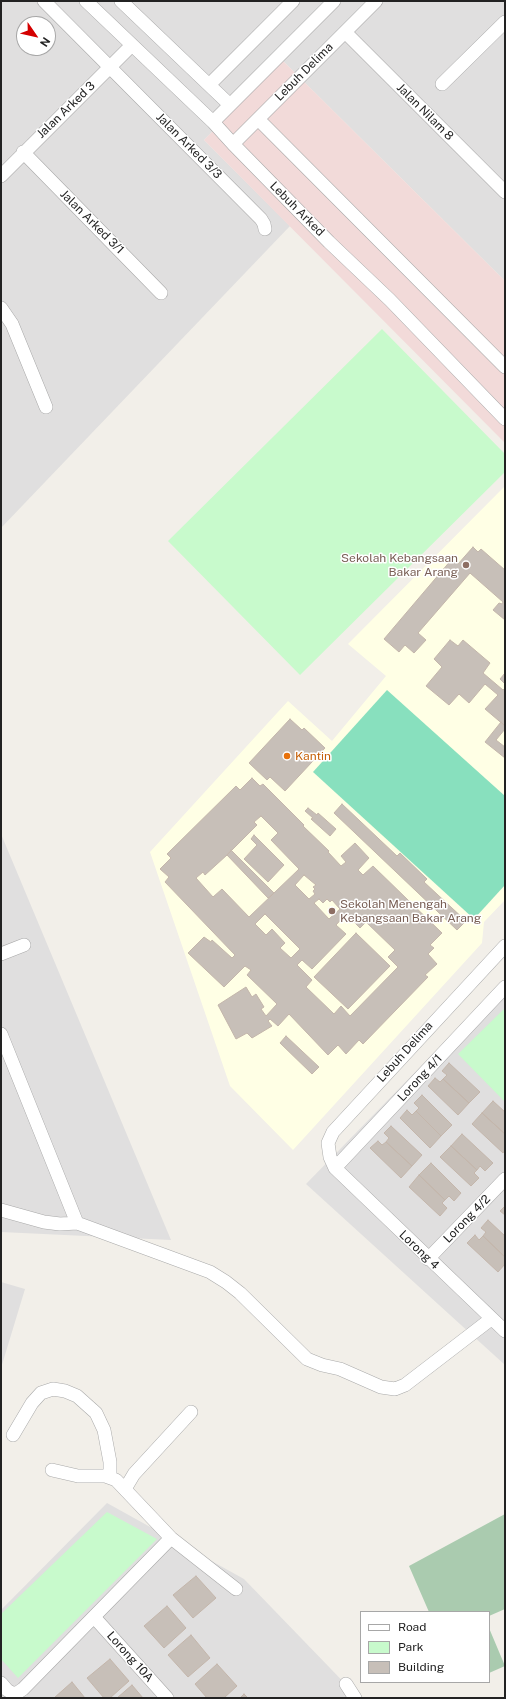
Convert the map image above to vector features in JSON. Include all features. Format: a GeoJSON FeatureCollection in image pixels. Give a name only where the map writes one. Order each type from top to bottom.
{"type":"FeatureCollection","features":[{"type":"Feature","properties":{"kind":"street","name":"Jalan Arked 3/3"},"geometry":{"type":"LineString","coordinates":[[44,1],[111,66],[260,219],[264,224],[264,228]]}},
{"type":"Feature","properties":{"kind":"street","name":"Lebuh Arked"},"geometry":{"type":"LineString","coordinates":[[86,1],[213,122],[329,242],[390,300],[505,419]]}},
{"type":"Feature","properties":{"kind":"street"},"geometry":{"type":"LineString","coordinates":[[121,1],[229,104]]}},
{"type":"Feature","properties":{"kind":"street"},"geometry":{"type":"LineString","coordinates":[[209,85],[293,1]]}},
{"type":"Feature","properties":{"kind":"street"},"geometry":{"type":"LineString","coordinates":[[213,122],[229,104],[334,1]]}},
{"type":"Feature","properties":{"kind":"street","name":"Lebuh Delima"},"geometry":{"type":"LineString","coordinates":[[233,144],[376,1]]}},
{"type":"Feature","properties":{"kind":"street"},"geometry":{"type":"LineString","coordinates":[[442,84],[505,22]]}},
{"type":"Feature","properties":{"kind":"street","name":"Jalan Nilam 8"},"geometry":{"type":"LineString","coordinates":[[345,32],[503,186]]}},
{"type":"Feature","properties":{"kind":"street","name":"Jalan Arked 3"},"geometry":{"type":"LineString","coordinates":[[1,176],[23,152],[132,45]]}},
{"type":"Feature","properties":{"kind":"street"},"geometry":{"type":"LineString","coordinates":[[258,119],[505,367]]}},
{"type":"Feature","properties":{"kind":"street","name":"Jalan Arked 3/1"},"geometry":{"type":"LineString","coordinates":[[23,152],[161,293]]}},
{"type":"Feature","properties":{"kind":"street"},"geometry":{"type":"LineString","coordinates":[[1,308],[12,324],[46,407]]}},
{"type":"Feature","properties":{"kind":"street"},"geometry":{"type":"LineString","coordinates":[[1,954],[24,945]]}},
{"type":"Feature","properties":{"kind":"street","name":"Lebuh Delima"},"geometry":{"type":"LineString","coordinates":[[335,1168],[330,1157],[328,1143],[333,1132],[505,946]]}},
{"type":"Feature","properties":{"kind":"street","name":"Lorong 4/1"},"geometry":{"type":"LineString","coordinates":[[335,1168],[505,987]]}},
{"type":"Feature","properties":{"kind":"street"},"geometry":{"type":"LineString","coordinates":[[1,1034],[77,1223]]}},
{"type":"Feature","properties":{"kind":"street","name":"Lorong 4"},"geometry":{"type":"LineString","coordinates":[[335,1168],[428,1259],[505,1331]]}},
{"type":"Feature","properties":{"kind":"street","name":"Lorong 4/2"},"geometry":{"type":"LineString","coordinates":[[428,1259],[505,1179]]}},
{"type":"Feature","properties":{"kind":"street"},"geometry":{"type":"LineString","coordinates":[[1,1210],[44,1222],[60,1224],[77,1223],[210,1272],[240,1292],[307,1359],[322,1365],[340,1369],[381,1387],[395,1388],[406,1385],[491,1319]]}},
{"type":"Feature","properties":{"kind":"street"},"geometry":{"type":"LineString","coordinates":[[13,1435],[32,1403],[40,1393],[52,1389],[66,1391],[77,1396],[88,1404],[96,1413],[104,1430],[110,1462],[110,1477]]}},
{"type":"Feature","properties":{"kind":"street"},"geometry":{"type":"LineString","coordinates":[[125,1489],[134,1474],[192,1412]]}},
{"type":"Feature","properties":{"kind":"street"},"geometry":{"type":"LineString","coordinates":[[52,1470],[78,1476],[106,1476],[116,1480],[171,1538],[236,1589]]}},
{"type":"Feature","properties":{"kind":"street"},"geometry":{"type":"LineString","coordinates":[[1,1683],[12,1693],[17,1693],[23,1689],[171,1538]]}},
{"type":"Feature","properties":{"kind":"street","name":"Lorong 10A"},"geometry":{"type":"LineString","coordinates":[[94,1617],[167,1698]]}},
{"type":"Feature","properties":{"kind":"street"},"geometry":{"type":"LineString","coordinates":[[346,1684],[355,1698]]}},
{"type":"Feature","properties":{"kind":"shaded area"},"geometry":{"type":"Polygon","coordinates":[[[1,1],[505,1],[505,281],[283,61],[204,140],[290,226],[1,528],[1,1]]]}},
{"type":"Feature","properties":{"kind":"shaded area"},"geometry":{"type":"Polygon","coordinates":[[[283,61],[505,281],[505,443],[204,140],[283,61]]]}},
{"type":"Feature","properties":{"kind":"shaded area","name":"Sekolah Menengah Kebangsaan Bakar Arang"},"geometry":{"type":"Polygon","coordinates":[[[505,486],[505,900],[484,922],[482,943],[293,1150],[230,1086],[150,852],[288,701],[332,741],[386,676],[348,644],[505,486]]]}},
{"type":"Feature","properties":{"kind":"shaded area"},"geometry":{"type":"Polygon","coordinates":[[[1,834],[171,1240],[1,1232],[1,834]]]}},
{"type":"Feature","properties":{"kind":"shaded area"},"geometry":{"type":"Polygon","coordinates":[[[505,980],[505,1365],[306,1184],[505,980]]]}},
{"type":"Feature","properties":{"kind":"shaded area"},"geometry":{"type":"Polygon","coordinates":[[[1,1282],[25,1289],[1,1368],[1,1282]]]}},
{"type":"Feature","properties":{"kind":"shaded area"},"geometry":{"type":"Polygon","coordinates":[[[107,1503],[244,1579],[359,1698],[1,1698],[1,1610],[107,1503]]]}},
{"type":"Feature","properties":{"kind":"shaded area"},"geometry":{"type":"Polygon","coordinates":[[[505,1514],[505,1609],[490,1616],[490,1611],[429,1611],[409,1566],[505,1514]]]}},
{"type":"Feature","properties":{"kind":"shaded area"},"geometry":{"type":"Polygon","coordinates":[[[490,1630],[505,1666],[490,1673],[490,1630]]]}},
{"type":"Feature","properties":{"kind":"green space"},"geometry":{"type":"Polygon","coordinates":[[[382,329],[505,454],[505,472],[300,675],[168,541],[382,329]]]}},
{"type":"Feature","properties":{"kind":"green space"},"geometry":{"type":"Polygon","coordinates":[[[387,690],[505,796],[505,885],[474,919],[313,772],[387,690]]]}},
{"type":"Feature","properties":{"kind":"green space"},"geometry":{"type":"Polygon","coordinates":[[[505,1008],[505,1102],[458,1054],[505,1008]]]}},
{"type":"Feature","properties":{"kind":"green space"},"geometry":{"type":"Polygon","coordinates":[[[107,1512],[157,1539],[18,1678],[1,1659],[1,1614],[107,1512]]]}},
{"type":"Feature","properties":{"kind":"building"},"geometry":{"type":"Polygon","coordinates":[[[473,547],[478,552],[481,549],[505,570],[505,620],[493,610],[499,603],[502,604],[503,602],[470,573],[418,633],[426,640],[414,653],[405,645],[399,652],[384,639],[452,559],[458,564],[473,547]]]}},
{"type":"Feature","properties":{"kind":"building"},"geometry":{"type":"Polygon","coordinates":[[[450,640],[458,646],[463,640],[490,663],[483,673],[503,690],[505,688],[505,726],[485,709],[498,695],[485,684],[469,703],[459,694],[449,705],[426,686],[442,667],[434,659],[450,640]]]}},
{"type":"Feature","properties":{"kind":"building"},"geometry":{"type":"Polygon","coordinates":[[[505,673],[505,684],[500,679],[505,673]]]}},
{"type":"Feature","properties":{"kind":"building","name":"Kantin"},"geometry":{"type":"Polygon","coordinates":[[[290,719],[302,730],[304,728],[325,748],[285,791],[270,777],[267,780],[249,763],[290,719]]]}},
{"type":"Feature","properties":{"kind":"building"},"geometry":{"type":"Polygon","coordinates":[[[501,722],[505,726],[505,729],[496,740],[505,747],[505,758],[485,742],[501,722]]]}},
{"type":"Feature","properties":{"kind":"building"},"geometry":{"type":"Polygon","coordinates":[[[252,778],[260,786],[263,784],[329,851],[328,852],[341,866],[346,862],[341,856],[355,843],[369,858],[358,870],[363,875],[373,866],[442,933],[430,945],[434,948],[428,954],[437,964],[425,975],[428,977],[363,1044],[359,1040],[346,1054],[338,1045],[328,1055],[289,1014],[278,1026],[270,1019],[268,1021],[272,1026],[252,1038],[247,1033],[236,1039],[218,1005],[246,987],[252,997],[256,994],[264,1007],[261,1009],[266,1016],[277,1004],[247,975],[251,970],[245,966],[224,987],[188,953],[204,937],[211,942],[212,940],[232,958],[235,955],[165,882],[169,877],[160,869],[171,858],[167,854],[236,786],[240,790],[252,778]],[[261,816],[254,822],[257,825],[227,855],[205,875],[203,872],[196,878],[213,897],[222,889],[249,917],[299,869],[271,840],[278,833],[261,816]],[[304,875],[295,885],[309,899],[315,894],[313,891],[315,889],[313,887],[316,885],[304,875]],[[319,899],[314,903],[329,919],[340,909],[332,900],[330,902],[327,899],[323,903],[319,899]],[[265,914],[255,924],[266,935],[272,929],[285,943],[280,948],[291,958],[300,949],[265,914]],[[346,914],[336,925],[346,934],[312,969],[302,960],[297,965],[312,980],[306,987],[334,1014],[341,1006],[350,1016],[398,967],[388,957],[395,950],[366,922],[360,928],[346,914]]]}},
{"type":"Feature","properties":{"kind":"building"},"geometry":{"type":"Polygon","coordinates":[[[342,804],[397,856],[400,853],[427,879],[424,882],[466,921],[457,930],[334,813],[342,804]]]}},
{"type":"Feature","properties":{"kind":"building"},"geometry":{"type":"Polygon","coordinates":[[[308,808],[317,815],[318,813],[336,829],[330,836],[311,819],[313,818],[305,811],[308,808]]]}},
{"type":"Feature","properties":{"kind":"building"},"geometry":{"type":"Polygon","coordinates":[[[254,835],[284,865],[268,882],[244,859],[257,845],[251,839],[254,835]]]}},
{"type":"Feature","properties":{"kind":"building"},"geometry":{"type":"Polygon","coordinates":[[[231,850],[274,893],[268,898],[227,855],[231,850]]]}},
{"type":"Feature","properties":{"kind":"building"},"geometry":{"type":"Polygon","coordinates":[[[356,933],[390,966],[348,1009],[314,977],[356,933]]]}},
{"type":"Feature","properties":{"kind":"building"},"geometry":{"type":"Polygon","coordinates":[[[286,1036],[319,1067],[312,1074],[280,1043],[286,1036]]]}},
{"type":"Feature","properties":{"kind":"building"},"geometry":{"type":"Polygon","coordinates":[[[449,1063],[480,1092],[469,1103],[443,1079],[447,1075],[442,1071],[449,1063]]]}},
{"type":"Feature","properties":{"kind":"building"},"geometry":{"type":"Polygon","coordinates":[[[435,1078],[440,1082],[443,1079],[469,1103],[458,1115],[428,1086],[435,1078]]]}},
{"type":"Feature","properties":{"kind":"building"},"geometry":{"type":"Polygon","coordinates":[[[422,1095],[452,1125],[441,1136],[416,1111],[419,1108],[414,1103],[422,1095]]]}},
{"type":"Feature","properties":{"kind":"building"},"geometry":{"type":"Polygon","coordinates":[[[493,1101],[505,1112],[505,1134],[482,1113],[493,1101]]]}},
{"type":"Feature","properties":{"kind":"building"},"geometry":{"type":"Polygon","coordinates":[[[407,1110],[412,1115],[416,1111],[441,1136],[430,1148],[400,1118],[407,1110]]]}},
{"type":"Feature","properties":{"kind":"building"},"geometry":{"type":"Polygon","coordinates":[[[482,1113],[505,1134],[505,1150],[503,1153],[472,1124],[482,1113]]]}},
{"type":"Feature","properties":{"kind":"building"},"geometry":{"type":"Polygon","coordinates":[[[391,1126],[422,1155],[412,1166],[386,1142],[389,1138],[384,1133],[391,1126]]]}},
{"type":"Feature","properties":{"kind":"building"},"geometry":{"type":"Polygon","coordinates":[[[462,1134],[493,1163],[485,1171],[480,1166],[477,1170],[451,1146],[462,1134]]]}},
{"type":"Feature","properties":{"kind":"building"},"geometry":{"type":"Polygon","coordinates":[[[378,1141],[382,1145],[386,1142],[412,1166],[401,1178],[370,1148],[378,1141]]]}},
{"type":"Feature","properties":{"kind":"building"},"geometry":{"type":"Polygon","coordinates":[[[451,1146],[477,1170],[474,1173],[479,1178],[471,1186],[440,1157],[451,1146]]]}},
{"type":"Feature","properties":{"kind":"building"},"geometry":{"type":"Polygon","coordinates":[[[431,1163],[461,1193],[454,1201],[449,1196],[445,1200],[419,1175],[431,1163]]]}},
{"type":"Feature","properties":{"kind":"building"},"geometry":{"type":"Polygon","coordinates":[[[419,1175],[445,1200],[442,1203],[447,1208],[440,1216],[409,1187],[419,1175]]]}},
{"type":"Feature","properties":{"kind":"building"},"geometry":{"type":"Polygon","coordinates":[[[505,1206],[505,1215],[500,1211],[505,1206]]]}},
{"type":"Feature","properties":{"kind":"building"},"geometry":{"type":"Polygon","coordinates":[[[488,1220],[505,1236],[505,1257],[483,1236],[486,1232],[481,1228],[488,1220]]]}},
{"type":"Feature","properties":{"kind":"building"},"geometry":{"type":"Polygon","coordinates":[[[475,1235],[479,1240],[483,1236],[505,1257],[505,1264],[498,1272],[467,1243],[475,1235]]]}},
{"type":"Feature","properties":{"kind":"building"},"geometry":{"type":"Polygon","coordinates":[[[196,1576],[216,1598],[193,1618],[173,1595],[196,1576]]]}},
{"type":"Feature","properties":{"kind":"building"},"geometry":{"type":"Polygon","coordinates":[[[167,1606],[186,1628],[164,1648],[144,1626],[167,1606]]]}},
{"type":"Feature","properties":{"kind":"building"},"geometry":{"type":"Polygon","coordinates":[[[191,1635],[210,1658],[188,1677],[168,1655],[191,1635]]]}},
{"type":"Feature","properties":{"kind":"building"},"geometry":{"type":"Polygon","coordinates":[[[110,1659],[129,1681],[110,1698],[104,1698],[87,1678],[110,1659]]]}},
{"type":"Feature","properties":{"kind":"building"},"geometry":{"type":"Polygon","coordinates":[[[217,1664],[237,1686],[224,1698],[207,1698],[195,1684],[217,1664]]]}},
{"type":"Feature","properties":{"kind":"building"},"geometry":{"type":"Polygon","coordinates":[[[72,1682],[85,1698],[54,1698],[72,1682]]]}},
{"type":"Feature","properties":{"kind":"building"},"geometry":{"type":"Polygon","coordinates":[[[132,1685],[143,1698],[117,1698],[132,1685]]]}},
{"type":"Feature","properties":{"kind":"building"},"geometry":{"type":"Polygon","coordinates":[[[244,1694],[248,1698],[240,1698],[244,1694]]]}},
{"type":"Feature","properties":{"kind":"place","name":"Sekolah Kebangsaan Bakar Arang"},"geometry":{"type":"Point","coordinates":[466,565]}},
{"type":"Feature","properties":{"kind":"place","name":"Kantin"},"geometry":{"type":"Point","coordinates":[287,756]}},
{"type":"Feature","properties":{"kind":"place","name":"Sekolah Menengah Kebangsaan Bakar Arang"},"geometry":{"type":"Point","coordinates":[332,911]}}]}
